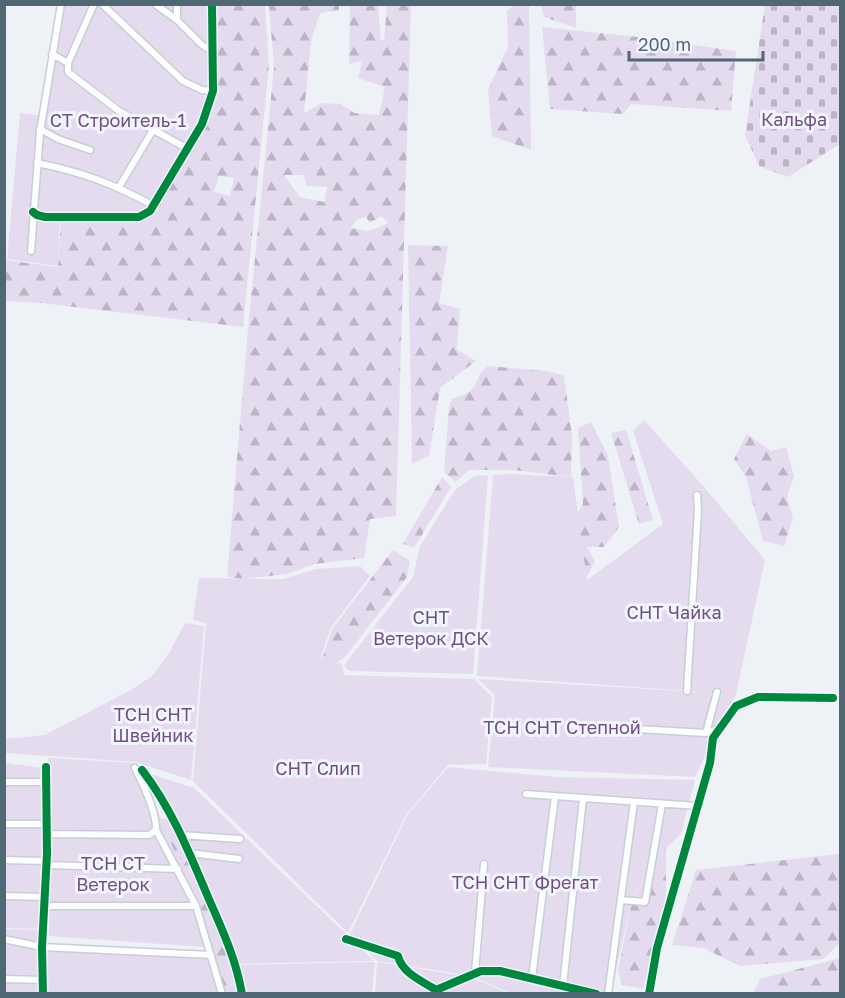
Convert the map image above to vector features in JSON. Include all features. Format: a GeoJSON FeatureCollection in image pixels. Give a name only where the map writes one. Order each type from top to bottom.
{"type":"FeatureCollection","features":[{"type":"Feature","properties":{"kind":"street"},"geometry":{"type":"LineString","coordinates":[[31,251],[40,129],[61,4]]}},
{"type":"Feature","properties":{"kind":"street"},"geometry":{"type":"LineString","coordinates":[[94,4],[67,68],[73,77],[119,111],[188,149]]}},
{"type":"Feature","properties":{"kind":"street"},"geometry":{"type":"LineString","coordinates":[[102,4],[183,81],[202,90],[213,91]]}},
{"type":"Feature","properties":{"kind":"street"},"geometry":{"type":"LineString","coordinates":[[155,4],[177,20],[201,45],[212,51]]}},
{"type":"Feature","properties":{"kind":"street"},"geometry":{"type":"LineString","coordinates":[[177,4],[177,20]]}},
{"type":"Feature","properties":{"kind":"street"},"geometry":{"type":"LineString","coordinates":[[33,212],[45,217],[139,217],[147,214],[154,206],[202,124],[213,91],[212,4]]}},
{"type":"Feature","properties":{"kind":"street"},"geometry":{"type":"LineString","coordinates":[[52,54],[68,63]]}},
{"type":"Feature","properties":{"kind":"street"},"geometry":{"type":"LineString","coordinates":[[40,129],[58,139],[90,150]]}},
{"type":"Feature","properties":{"kind":"street"},"geometry":{"type":"LineString","coordinates":[[118,187],[153,130]]}},
{"type":"Feature","properties":{"kind":"street"},"geometry":{"type":"LineString","coordinates":[[37,163],[118,187],[154,206]]}},
{"type":"Feature","properties":{"kind":"street"},"geometry":{"type":"LineString","coordinates":[[687,690],[697,495]]}},
{"type":"Feature","properties":{"kind":"street"},"geometry":{"type":"LineString","coordinates":[[706,734],[717,692]]}},
{"type":"Feature","properties":{"kind":"street"},"geometry":{"type":"LineString","coordinates":[[649,993],[657,948],[711,764],[713,738],[718,729],[736,706],[758,697],[833,698]]}},
{"type":"Feature","properties":{"kind":"street"},"geometry":{"type":"LineString","coordinates":[[568,725],[706,734],[718,729]]}},
{"type":"Feature","properties":{"kind":"street"},"geometry":{"type":"LineString","coordinates":[[43,993],[42,947],[47,863],[46,767]]}},
{"type":"Feature","properties":{"kind":"street"},"geometry":{"type":"LineString","coordinates":[[222,993],[196,906],[156,830],[156,822],[146,797],[146,788],[138,769],[160,793],[190,853],[238,969],[242,993]]}},
{"type":"Feature","properties":{"kind":"street"},"geometry":{"type":"LineString","coordinates":[[4,782],[40,782],[46,785]]}},
{"type":"Feature","properties":{"kind":"street"},"geometry":{"type":"LineString","coordinates":[[526,795],[698,806]]}},
{"type":"Feature","properties":{"kind":"street"},"geometry":{"type":"LineString","coordinates":[[532,978],[555,796]]}},
{"type":"Feature","properties":{"kind":"street"},"geometry":{"type":"LineString","coordinates":[[563,986],[583,798]]}},
{"type":"Feature","properties":{"kind":"street"},"geometry":{"type":"LineString","coordinates":[[608,993],[634,802]]}},
{"type":"Feature","properties":{"kind":"street"},"geometry":{"type":"LineString","coordinates":[[621,900],[645,902],[662,804]]}},
{"type":"Feature","properties":{"kind":"street"},"geometry":{"type":"LineString","coordinates":[[4,824],[46,824]]}},
{"type":"Feature","properties":{"kind":"street"},"geometry":{"type":"LineString","coordinates":[[46,834],[149,835],[156,830]]}},
{"type":"Feature","properties":{"kind":"street"},"geometry":{"type":"LineString","coordinates":[[181,835],[240,839]]}},
{"type":"Feature","properties":{"kind":"street"},"geometry":{"type":"LineString","coordinates":[[190,853],[239,859]]}},
{"type":"Feature","properties":{"kind":"street"},"geometry":{"type":"LineString","coordinates":[[4,860],[178,869]]}},
{"type":"Feature","properties":{"kind":"street"},"geometry":{"type":"LineString","coordinates":[[475,973],[484,864]]}},
{"type":"Feature","properties":{"kind":"street"},"geometry":{"type":"LineString","coordinates":[[4,896],[45,897]]}},
{"type":"Feature","properties":{"kind":"street"},"geometry":{"type":"LineString","coordinates":[[44,906],[196,906]]}},
{"type":"Feature","properties":{"kind":"street"},"geometry":{"type":"LineString","coordinates":[[4,939],[42,947],[211,955]]}},
{"type":"Feature","properties":{"kind":"street"},"geometry":{"type":"LineString","coordinates":[[346,939],[398,956],[399,964],[409,973],[436,990],[481,971],[500,971],[596,993]]}},
{"type":"Feature","properties":{"kind":"street"},"geometry":{"type":"LineString","coordinates":[[4,979],[42,980]]}},
{"type":"Feature","properties":{"kind":"green space"},"geometry":{"type":"Polygon","coordinates":[[[62,5],[93,5],[68,62],[54,54],[62,5]]]}},
{"type":"Feature","properties":{"kind":"green space","name":"СТ Строитель-1"},"geometry":{"type":"Polygon","coordinates":[[[96,5],[153,5],[177,21],[211,52],[212,92],[188,147],[145,220],[60,221],[58,266],[7,259],[20,113],[44,116],[53,56],[68,64],[96,5]]]}},
{"type":"Feature","properties":{"kind":"green space"},"geometry":{"type":"Polygon","coordinates":[[[156,5],[209,5],[211,50],[156,5]]]}},
{"type":"Feature","properties":{"kind":"green space"},"geometry":{"type":"Polygon","coordinates":[[[212,5],[265,5],[269,66],[243,327],[41,303],[5,301],[4,260],[58,267],[61,221],[145,221],[188,149],[213,91],[212,5]],[[219,176],[214,192],[230,196],[234,178],[219,176]]]}},
{"type":"Feature","properties":{"kind":"green space"},"geometry":{"type":"Polygon","coordinates":[[[269,5],[339,5],[339,10],[320,13],[311,41],[304,113],[322,103],[341,104],[354,113],[379,115],[385,87],[358,78],[362,61],[349,64],[350,5],[378,5],[381,40],[384,41],[387,5],[411,5],[396,516],[370,519],[364,558],[315,564],[287,574],[244,579],[227,577],[248,328],[274,67],[269,5]],[[284,175],[300,197],[324,202],[327,187],[307,186],[303,175],[284,175]],[[382,216],[370,223],[366,217],[356,220],[351,228],[369,231],[388,223],[382,216]]]}},
{"type":"Feature","properties":{"kind":"green space"},"geometry":{"type":"Polygon","coordinates":[[[514,5],[529,5],[531,150],[492,136],[488,89],[508,47],[507,11],[514,5]]]}},
{"type":"Feature","properties":{"kind":"green space"},"geometry":{"type":"Polygon","coordinates":[[[541,5],[576,5],[576,28],[544,17],[541,5]]]}},
{"type":"Feature","properties":{"kind":"green space","name":"Кальфа"},"geometry":{"type":"Polygon","coordinates":[[[765,5],[840,5],[840,144],[788,177],[759,166],[745,135],[765,5]]]}},
{"type":"Feature","properties":{"kind":"green space"},"geometry":{"type":"Polygon","coordinates":[[[542,27],[638,37],[736,51],[731,111],[631,104],[623,114],[550,109],[542,27]]]}},
{"type":"Feature","properties":{"kind":"green space"},"geometry":{"type":"Polygon","coordinates":[[[408,245],[448,246],[439,303],[460,309],[457,350],[476,361],[440,388],[429,456],[412,464],[408,245]]]}},
{"type":"Feature","properties":{"kind":"green space"},"geometry":{"type":"Polygon","coordinates":[[[488,366],[546,371],[564,375],[572,436],[571,477],[514,470],[470,470],[455,482],[444,472],[449,406],[452,399],[472,389],[488,366]]]}},
{"type":"Feature","properties":{"kind":"green space","name":"СНТ Чайка"},"geometry":{"type":"Polygon","coordinates":[[[644,420],[765,560],[736,694],[695,777],[488,767],[495,695],[478,679],[718,693],[477,676],[493,475],[573,477],[587,580],[663,524],[633,431],[644,420]]]}},
{"type":"Feature","properties":{"kind":"green space"},"geometry":{"type":"Polygon","coordinates":[[[591,422],[608,456],[619,527],[604,547],[587,547],[595,561],[587,577],[582,568],[575,517],[583,504],[578,428],[591,422]]]}},
{"type":"Feature","properties":{"kind":"green space"},"geometry":{"type":"Polygon","coordinates":[[[626,430],[653,520],[639,524],[611,433],[626,430]]]}},
{"type":"Feature","properties":{"kind":"green space"},"geometry":{"type":"Polygon","coordinates":[[[747,434],[771,451],[786,447],[794,476],[787,497],[793,518],[784,546],[763,541],[746,477],[734,459],[747,434]]]}},
{"type":"Feature","properties":{"kind":"green space","name":"СНТ Ветерок ДСК"},"geometry":{"type":"Polygon","coordinates":[[[488,475],[473,674],[349,671],[344,665],[413,577],[420,546],[455,490],[474,476],[488,475]]]}},
{"type":"Feature","properties":{"kind":"green space"},"geometry":{"type":"Polygon","coordinates":[[[442,477],[451,487],[414,548],[403,544],[442,477]]]}},
{"type":"Feature","properties":{"kind":"green space"},"geometry":{"type":"Polygon","coordinates":[[[393,550],[410,561],[407,577],[345,657],[338,662],[322,659],[332,629],[393,550]]]}},
{"type":"Feature","properties":{"kind":"green space","name":"СНТ Слип"},"geometry":{"type":"Polygon","coordinates":[[[360,566],[370,576],[330,629],[321,658],[342,664],[344,675],[474,679],[492,697],[486,764],[448,765],[406,815],[348,933],[193,781],[206,623],[193,620],[199,578],[283,579],[316,569],[360,566]]]}},
{"type":"Feature","properties":{"kind":"green space","name":"ТСН СНТ Швейник"},"geometry":{"type":"Polygon","coordinates":[[[185,623],[204,626],[191,780],[135,762],[5,753],[5,739],[45,735],[131,690],[152,676],[168,655],[185,623]]]}},
{"type":"Feature","properties":{"kind":"green space","name":"ТСН СТ Ветерок"},"geometry":{"type":"Polygon","coordinates":[[[48,758],[137,763],[216,948],[49,936],[48,758]]]}},
{"type":"Feature","properties":{"kind":"green space"},"geometry":{"type":"Polygon","coordinates":[[[5,763],[43,768],[42,929],[5,928],[5,763]]]}},
{"type":"Feature","properties":{"kind":"green space","name":"ТСН СНТ Фрегат"},"geometry":{"type":"Polygon","coordinates":[[[448,767],[557,777],[695,780],[681,834],[666,848],[632,898],[611,993],[519,994],[508,992],[472,976],[377,961],[350,934],[407,816],[448,767]]]}},
{"type":"Feature","properties":{"kind":"green space"},"geometry":{"type":"Polygon","coordinates":[[[144,772],[194,788],[374,961],[234,964],[203,888],[144,772]]]}},
{"type":"Feature","properties":{"kind":"green space"},"geometry":{"type":"Polygon","coordinates":[[[169,818],[221,926],[235,970],[239,993],[222,993],[160,819],[169,818]]]}},
{"type":"Feature","properties":{"kind":"green space"},"geometry":{"type":"Polygon","coordinates":[[[666,848],[666,895],[643,989],[622,985],[618,971],[632,899],[666,848]]]}},
{"type":"Feature","properties":{"kind":"green space"},"geometry":{"type":"Polygon","coordinates":[[[839,854],[840,943],[823,959],[740,966],[703,948],[672,945],[696,870],[839,854]]]}},
{"type":"Feature","properties":{"kind":"green space"},"geometry":{"type":"Polygon","coordinates":[[[5,929],[42,930],[40,993],[5,994],[5,929]]]}},
{"type":"Feature","properties":{"kind":"green space"},"geometry":{"type":"Polygon","coordinates":[[[45,943],[209,953],[217,993],[45,994],[45,943]]]}},
{"type":"Feature","properties":{"kind":"green space"},"geometry":{"type":"Polygon","coordinates":[[[840,958],[840,993],[753,993],[760,979],[840,958]]]}},
{"type":"Feature","properties":{"kind":"green space"},"geometry":{"type":"Polygon","coordinates":[[[375,962],[372,993],[240,993],[234,965],[375,962]]]}},
{"type":"Feature","properties":{"kind":"green space"},"geometry":{"type":"Polygon","coordinates":[[[377,962],[471,977],[503,991],[502,994],[375,994],[377,962]]]}},
{"type":"Feature","properties":{"kind":"cycle path"},"geometry":{"type":"LineString","coordinates":[[33,212],[45,217],[139,217],[150,211],[202,124],[213,91],[212,4]]}},
{"type":"Feature","properties":{"kind":"cycle path"},"geometry":{"type":"LineString","coordinates":[[649,994],[657,948],[710,763],[713,738],[736,706],[758,697],[833,698]]}},
{"type":"Feature","properties":{"kind":"cycle path"},"geometry":{"type":"LineString","coordinates":[[43,994],[42,947],[47,854],[46,767]]}},
{"type":"Feature","properties":{"kind":"cycle path"},"geometry":{"type":"LineString","coordinates":[[142,770],[171,815],[187,847],[228,944],[242,994]]}},
{"type":"Feature","properties":{"kind":"cycle path"},"geometry":{"type":"LineString","coordinates":[[346,939],[398,956],[408,972],[436,990],[481,971],[500,971],[596,994]]}},
{"type":"Feature","properties":{"kind":"park label","name":"ТСН СНТ Степной"},"geometry":{"type":"Point","coordinates":[562,727]}}]}
